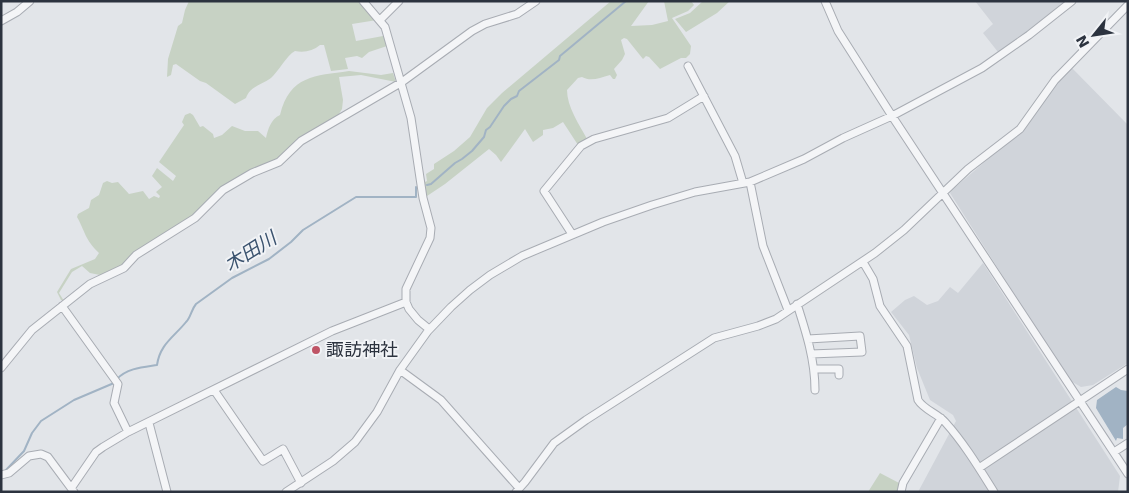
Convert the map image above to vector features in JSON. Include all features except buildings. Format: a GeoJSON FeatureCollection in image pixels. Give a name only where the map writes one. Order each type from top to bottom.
{"type":"FeatureCollection","features":[{"type":"Feature","properties":{"kind":"street"},"geometry":{"type":"LineString","coordinates":[[1,21],[17,12],[30,1]]}},
{"type":"Feature","properties":{"kind":"street"},"geometry":{"type":"LineString","coordinates":[[363,1],[380,20],[388,35],[411,118],[423,198],[431,228],[430,238],[406,289],[406,302],[413,314],[430,330]]}},
{"type":"Feature","properties":{"kind":"street"},"geometry":{"type":"LineString","coordinates":[[380,20],[399,1]]}},
{"type":"Feature","properties":{"kind":"street"},"geometry":{"type":"LineString","coordinates":[[1,368],[32,330],[90,284],[124,268],[136,255],[195,218],[223,190],[252,173],[279,162],[302,141],[402,82],[472,31],[484,24],[518,14],[536,1]]}},
{"type":"Feature","properties":{"kind":"street"},"geometry":{"type":"LineString","coordinates":[[825,1],[838,31],[892,116],[1128,474]]}},
{"type":"Feature","properties":{"kind":"street"},"geometry":{"type":"LineString","coordinates":[[286,492],[333,461],[354,442],[377,412],[400,370],[430,330],[457,301],[490,275],[522,256],[572,234],[652,205],[695,192],[747,182],[804,159],[843,138],[892,116],[982,68],[1029,35],[1072,1]]}},
{"type":"Feature","properties":{"kind":"street"},"geometry":{"type":"LineString","coordinates":[[400,370],[441,400],[517,490],[554,443],[586,420],[714,338],[776,319],[863,262],[904,230],[942,193],[990,151],[1020,129],[1055,80],[1128,5]]}},
{"type":"Feature","properties":{"kind":"street"},"geometry":{"type":"LineString","coordinates":[[688,66],[747,182],[763,246],[788,310]]}},
{"type":"Feature","properties":{"kind":"street"},"geometry":{"type":"LineString","coordinates":[[572,234],[544,191],[581,146],[594,139],[668,118],[704,96]]}},
{"type":"Feature","properties":{"kind":"street"},"geometry":{"type":"LineString","coordinates":[[863,262],[873,280],[880,306],[907,346],[918,400],[941,418],[959,440],[994,492]]}},
{"type":"Feature","properties":{"kind":"street"},"geometry":{"type":"LineString","coordinates":[[1,475],[9,473],[29,456],[41,454],[48,457],[73,490],[96,452],[128,432],[332,331],[406,302]]}},
{"type":"Feature","properties":{"kind":"street"},"geometry":{"type":"LineString","coordinates":[[797,304],[808,339],[814,370],[815,390]]}},
{"type":"Feature","properties":{"kind":"street"},"geometry":{"type":"LineString","coordinates":[[62,306],[118,384],[114,403],[128,432]]}},
{"type":"Feature","properties":{"kind":"street"},"geometry":{"type":"LineString","coordinates":[[808,339],[860,336],[862,352],[811,354]]}},
{"type":"Feature","properties":{"kind":"street"},"geometry":{"type":"LineString","coordinates":[[814,370],[839,369],[839,375]]}},
{"type":"Feature","properties":{"kind":"street"},"geometry":{"type":"LineString","coordinates":[[979,468],[1128,369]]}},
{"type":"Feature","properties":{"kind":"street"},"geometry":{"type":"LineString","coordinates":[[214,390],[263,461],[284,449],[301,483]]}},
{"type":"Feature","properties":{"kind":"street"},"geometry":{"type":"LineString","coordinates":[[901,492],[903,483],[941,418]]}},
{"type":"Feature","properties":{"kind":"street"},"geometry":{"type":"LineString","coordinates":[[149,423],[167,492]]}},
{"type":"Feature","properties":{"kind":"street"},"geometry":{"type":"LineString","coordinates":[[1114,452],[1128,443]]}},
{"type":"Feature","properties":{"kind":"shaded area"},"geometry":{"type":"Polygon","coordinates":[[[975,1],[1065,1],[1013,43],[998,52],[983,33],[993,24],[975,1]]]}},
{"type":"Feature","properties":{"kind":"shaded area"},"geometry":{"type":"Polygon","coordinates":[[[1071,67],[1128,125],[1128,363],[1093,385],[1081,387],[1069,380],[950,193],[1002,147],[1018,136],[1071,67]]]}},
{"type":"Feature","properties":{"kind":"shaded area"},"geometry":{"type":"Polygon","coordinates":[[[983,263],[1120,476],[1118,492],[918,492],[956,421],[953,415],[930,400],[917,368],[909,335],[891,312],[905,300],[914,296],[927,305],[938,301],[950,287],[958,293],[983,263]]]}},
{"type":"Feature","properties":{"kind":"green space"},"geometry":{"type":"Polygon","coordinates":[[[189,1],[360,1],[377,20],[352,24],[356,41],[383,36],[387,39],[387,46],[369,52],[362,58],[357,56],[345,58],[348,69],[331,71],[324,45],[308,51],[295,51],[271,78],[253,88],[246,98],[235,104],[176,64],[173,65],[171,75],[167,77],[168,59],[178,26],[182,23],[189,1]]]}},
{"type":"Feature","properties":{"kind":"green space"},"geometry":{"type":"Polygon","coordinates":[[[611,1],[649,1],[631,26],[652,25],[668,21],[664,1],[691,1],[694,5],[688,11],[672,18],[691,46],[690,54],[686,58],[681,58],[660,69],[649,57],[646,56],[643,59],[627,39],[624,38],[621,40],[625,54],[614,69],[617,75],[615,79],[610,75],[592,79],[582,77],[578,78],[567,90],[571,109],[587,139],[578,145],[563,122],[553,128],[543,130],[543,135],[533,142],[525,129],[501,162],[489,149],[427,196],[423,183],[427,181],[426,174],[434,169],[434,164],[454,151],[470,137],[487,108],[502,93],[611,1]]]}},
{"type":"Feature","properties":{"kind":"green space"},"geometry":{"type":"Polygon","coordinates":[[[703,1],[730,1],[717,13],[686,32],[675,19],[690,13],[703,1]]]}},
{"type":"Feature","properties":{"kind":"green space"},"geometry":{"type":"Polygon","coordinates":[[[349,71],[381,75],[393,73],[396,82],[361,75],[339,77],[343,100],[342,109],[337,117],[303,137],[285,159],[285,162],[260,172],[225,192],[191,224],[125,264],[100,275],[90,273],[82,266],[72,272],[59,293],[64,301],[61,300],[57,292],[71,269],[95,259],[99,253],[88,240],[77,217],[78,214],[89,208],[91,200],[99,195],[103,183],[107,181],[112,183],[118,182],[129,194],[143,191],[149,199],[154,196],[159,198],[160,196],[156,192],[162,187],[152,176],[157,168],[173,181],[176,176],[159,162],[184,125],[182,122],[185,115],[190,113],[193,115],[200,127],[203,126],[213,134],[214,138],[222,135],[232,126],[245,131],[258,131],[266,138],[270,125],[280,115],[284,102],[297,85],[325,74],[349,71]]]}},
{"type":"Feature","properties":{"kind":"green space"},"geometry":{"type":"Polygon","coordinates":[[[880,473],[901,484],[899,492],[868,492],[880,473]]]}},
{"type":"Feature","properties":{"kind":"water"},"geometry":{"type":"Polygon","coordinates":[[[1116,387],[1128,391],[1128,424],[1123,428],[1123,439],[1117,438],[1116,441],[1096,408],[1097,400],[1116,387]]]}},
{"type":"Feature","properties":{"kind":"waterway","name":"木田川"},"geometry":{"type":"LineString","coordinates":[[427,185],[431,184],[472,151],[484,137],[486,130],[504,106],[517,96],[519,91],[559,60],[560,56],[626,1]]}},
{"type":"Feature","properties":{"kind":"waterway","name":"木田川"},"geometry":{"type":"LineString","coordinates":[[117,379],[131,370],[157,365],[164,346],[188,320],[196,304],[232,278],[269,259],[303,230],[356,197],[416,197],[416,187]]}},
{"type":"Feature","properties":{"kind":"waterway","name":"木田川"},"geometry":{"type":"LineString","coordinates":[[6,470],[24,451],[32,433],[41,421],[74,400],[114,383]]}},
{"type":"Feature","properties":{"kind":"place","name":"諏訪神社"},"geometry":{"type":"Point","coordinates":[316,350]}}]}
